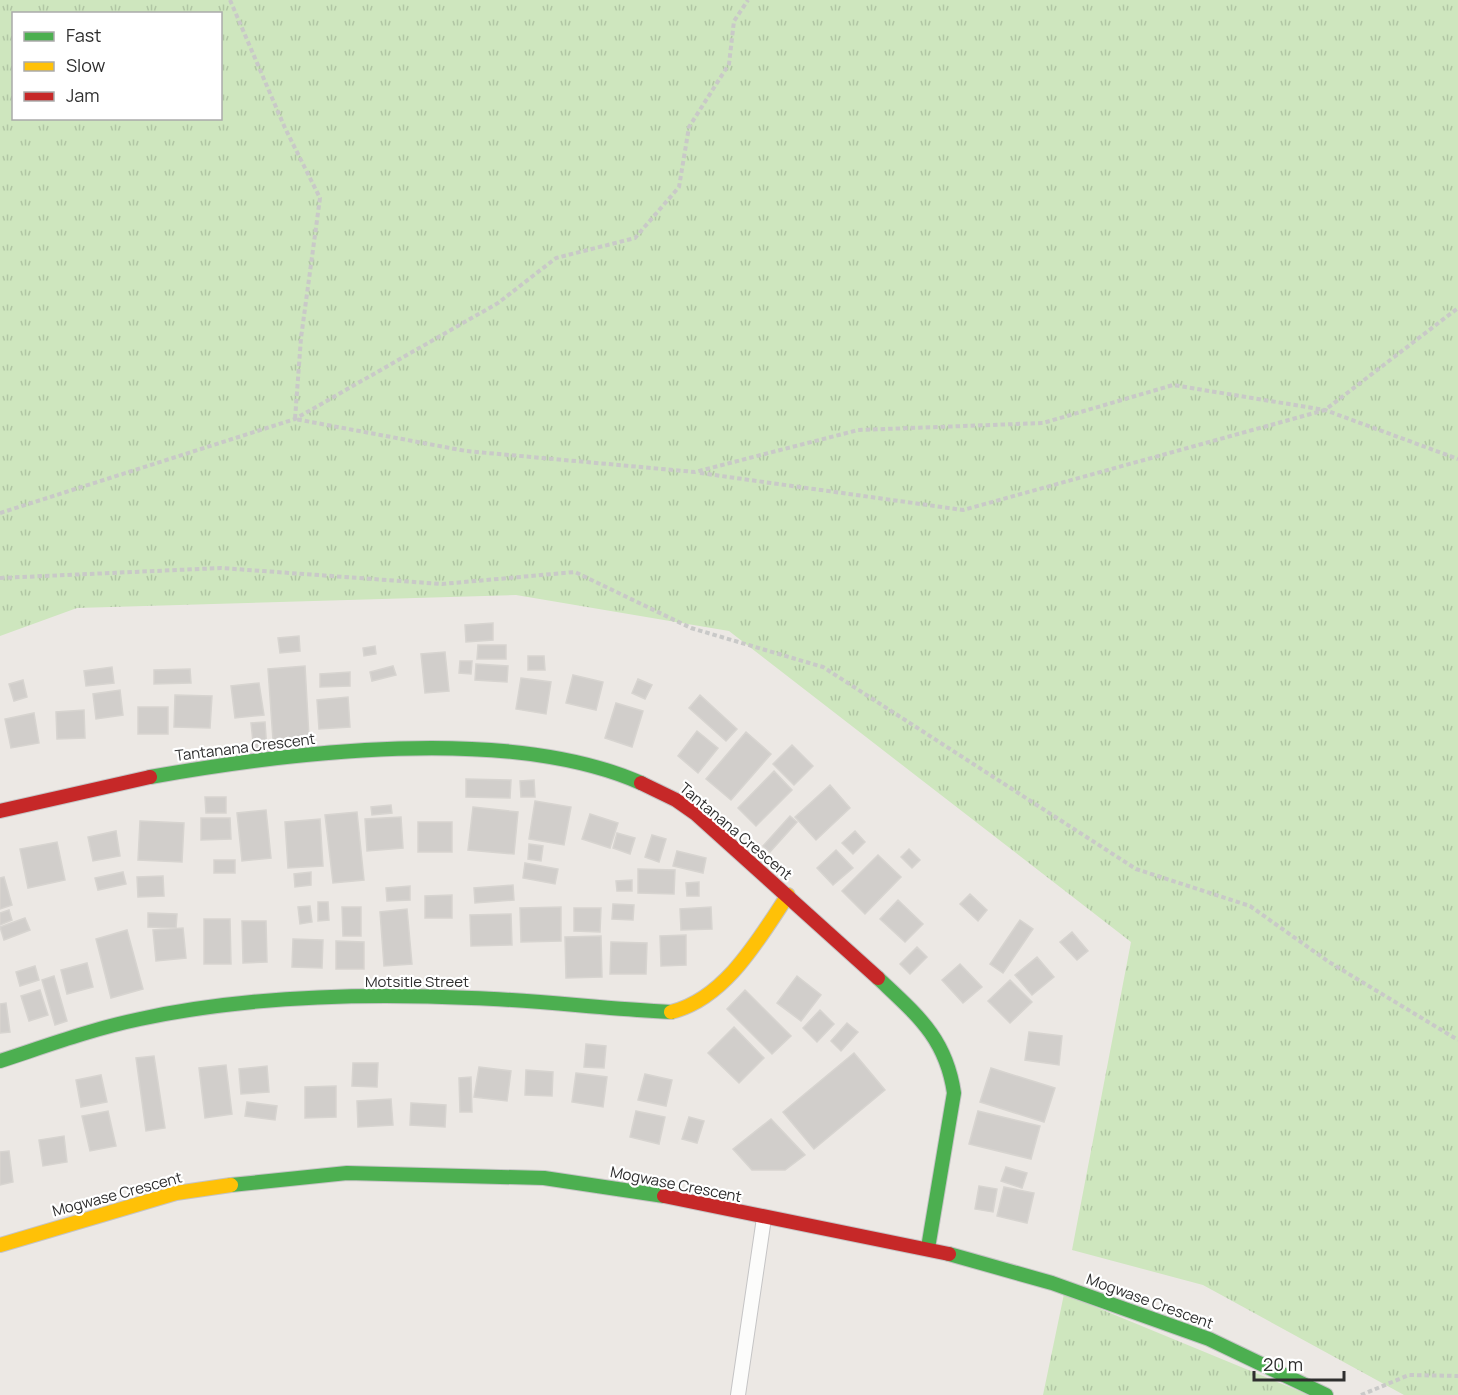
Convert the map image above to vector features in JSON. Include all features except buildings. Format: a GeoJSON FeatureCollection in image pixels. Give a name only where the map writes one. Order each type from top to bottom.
{"type":"FeatureCollection","features":[{"type":"Feature","properties":{"kind":"street","name":"Tantanana Crescent"},"geometry":{"type":"LineString","coordinates":[[0,811],[117,781],[201,768],[321,755],[475,748],[573,762],[626,776],[669,795],[788,895],[916,1015],[942,1045],[951,1071],[954,1093],[928,1248]]}},
{"type":"Feature","properties":{"kind":"street","name":"Motsitle Street"},"geometry":{"type":"LineString","coordinates":[[0,1061],[88,1032],[160,1015],[294,1000],[391,996],[474,998],[671,1012],[693,1006],[710,994],[764,932],[788,895]]}},
{"type":"Feature","properties":{"kind":"street","name":"Mogwase Crescent"},"geometry":{"type":"LineString","coordinates":[[0,1245],[176,1193],[257,1181],[347,1173],[544,1178],[635,1190],[764,1218],[928,1248],[1052,1283],[1209,1339],[1326,1395]]}},
{"type":"Feature","properties":{"kind":"lane"},"geometry":{"type":"LineString","coordinates":[[738,1395],[764,1218]]}},
{"type":"Feature","properties":{"kind":"path"},"geometry":{"type":"LineString","coordinates":[[230,0],[285,128],[320,198],[301,338],[295,419]]}},
{"type":"Feature","properties":{"kind":"path"},"geometry":{"type":"LineString","coordinates":[[0,513],[295,419],[498,303],[556,258],[635,238],[679,187],[690,127],[729,64],[734,21],[748,0]]}},
{"type":"Feature","properties":{"kind":"path"},"geometry":{"type":"LineString","coordinates":[[295,419],[466,451],[695,472],[963,510],[1325,410],[1458,308]]}},
{"type":"Feature","properties":{"kind":"path"},"geometry":{"type":"LineString","coordinates":[[695,472],[858,430],[1043,423],[1173,385],[1325,410],[1458,459]]}},
{"type":"Feature","properties":{"kind":"path"},"geometry":{"type":"LineString","coordinates":[[0,578],[221,568],[442,584],[575,572],[691,628],[824,667],[1136,869],[1250,906],[1329,962],[1458,1040]]}},
{"type":"Feature","properties":{"kind":"path"},"geometry":{"type":"LineString","coordinates":[[1361,1395],[1409,1375],[1458,1376]]}},
{"type":"Feature","properties":{"kind":"green space"},"geometry":{"type":"Polygon","coordinates":[[[0,0],[1458,0],[1458,1395],[1404,1395],[1203,1285],[1072,1250],[1131,942],[729,631],[516,595],[77,608],[0,636],[0,0]]]}},
{"type":"Feature","properties":{"kind":"green space"},"geometry":{"type":"Polygon","coordinates":[[[1064,1294],[1309,1395],[1043,1395],[1064,1294]]]}},
{"type":"Feature","properties":{"kind":"traffic: fast"},"geometry":{"type":"LineString","coordinates":[[150,777],[268,759],[398,748],[464,749],[528,754],[588,765],[641,783]]}},
{"type":"Feature","properties":{"kind":"traffic: fast"},"geometry":{"type":"LineString","coordinates":[[878,978],[917,1016],[937,1042],[950,1074],[954,1093],[928,1248]]}},
{"type":"Feature","properties":{"kind":"traffic: fast"},"geometry":{"type":"LineString","coordinates":[[0,1061],[122,1023],[180,1011],[263,1001],[347,996],[430,997],[671,1012]]}},
{"type":"Feature","properties":{"kind":"traffic: fast"},"geometry":{"type":"LineString","coordinates":[[231,1185],[347,1173],[544,1178],[664,1196]]}},
{"type":"Feature","properties":{"kind":"traffic: fast"},"geometry":{"type":"LineString","coordinates":[[949,1254],[1052,1283],[1209,1339],[1326,1395]]}},
{"type":"Feature","properties":{"kind":"traffic: slow"},"geometry":{"type":"LineString","coordinates":[[671,1012],[690,1005],[724,981],[752,948],[788,895]]}},
{"type":"Feature","properties":{"kind":"traffic: slow"},"geometry":{"type":"LineString","coordinates":[[0,1245],[176,1193],[231,1185]]}},
{"type":"Feature","properties":{"kind":"traffic: jam"},"geometry":{"type":"LineString","coordinates":[[0,811],[150,777]]}},
{"type":"Feature","properties":{"kind":"traffic: jam"},"geometry":{"type":"LineString","coordinates":[[641,783],[676,800],[696,814],[878,978]]}},
{"type":"Feature","properties":{"kind":"traffic: jam"},"geometry":{"type":"LineString","coordinates":[[664,1196],[949,1254]]}}]}
